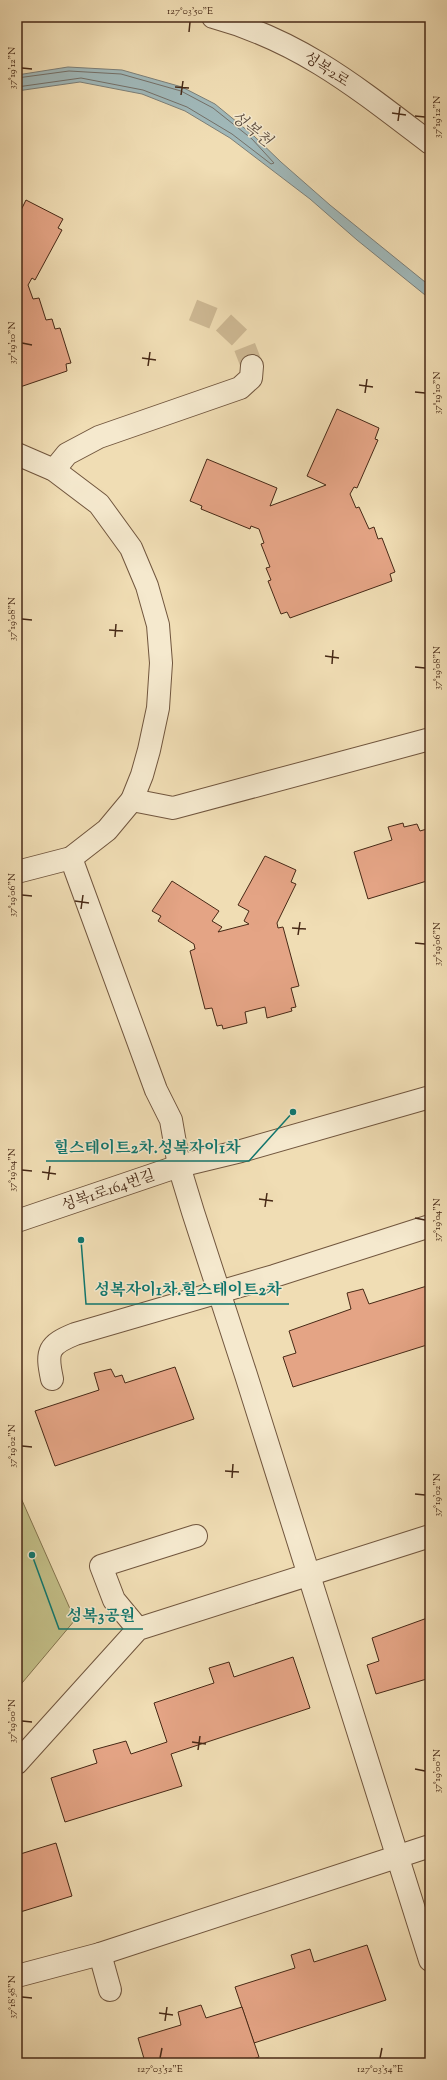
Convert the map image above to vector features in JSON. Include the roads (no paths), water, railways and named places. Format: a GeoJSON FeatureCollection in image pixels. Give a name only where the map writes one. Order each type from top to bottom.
{"type":"FeatureCollection","features":[{"type":"Feature","properties":{"kind":"street","name":"성복2로"},"geometry":{"type":"LineString","coordinates":[[213,17],[242,25],[296,49],[340,75],[430,143]]}},
{"type":"Feature","properties":{"kind":"street"},"geometry":{"type":"LineString","coordinates":[[54,470],[67,454],[99,437],[240,388],[251,378],[252,366]]}},
{"type":"Feature","properties":{"kind":"street"},"geometry":{"type":"LineString","coordinates":[[17,454],[54,470],[100,504],[131,548],[147,586],[158,625],[161,663],[158,708],[146,762],[132,800],[107,830],[71,858],[17,871]]}},
{"type":"Feature","properties":{"kind":"street"},"geometry":{"type":"LineString","coordinates":[[132,800],[173,808],[430,739]]}},
{"type":"Feature","properties":{"kind":"street"},"geometry":{"type":"LineString","coordinates":[[71,858],[156,1090],[171,1120],[179,1166],[430,1960]]}},
{"type":"Feature","properties":{"kind":"street","name":"성복1로164번길"},"geometry":{"type":"LineString","coordinates":[[17,1220],[179,1166],[241,1151],[430,1097]]}},
{"type":"Feature","properties":{"kind":"street"},"geometry":{"type":"LineString","coordinates":[[52,1379],[48,1363],[50,1352],[58,1341],[274,1276],[430,1226]]}},
{"type":"Feature","properties":{"kind":"street"},"geometry":{"type":"LineString","coordinates":[[138,1629],[114,1600],[101,1566],[196,1536]]}},
{"type":"Feature","properties":{"kind":"street"},"geometry":{"type":"LineString","coordinates":[[17,1763],[138,1629],[430,1536]]}},
{"type":"Feature","properties":{"kind":"street"},"geometry":{"type":"LineString","coordinates":[[17,1976],[100,1954],[430,1846]]}},
{"type":"Feature","properties":{"kind":"street"},"geometry":{"type":"LineString","coordinates":[[100,1954],[110,1990]]}},
{"type":"Feature","properties":{"kind":"water"},"geometry":{"type":"Polygon","coordinates":[[[68,67],[122,70],[182,87],[215,104],[254,136],[330,205],[430,286],[430,299],[357,240],[310,199],[230,138],[185,111],[142,94],[80,82],[17,91],[17,75],[68,67]]]}},
{"type":"Feature","properties":{"kind":"tunnel"},"geometry":{"type":"LineString","coordinates":[[193,310],[223,322],[242,340],[252,366]]}},
{"type":"Feature","properties":{"kind":"place","name":"힐스테이트2차.성복자이1차"},"geometry":{"type":"Point","coordinates":[293,1112]}},
{"type":"Feature","properties":{"kind":"place","name":"성복자이1차.힐스테이트2차"},"geometry":{"type":"Point","coordinates":[81,1240]}},
{"type":"Feature","properties":{"kind":"place","name":"성복3공원"},"geometry":{"type":"Point","coordinates":[32,1555]}},
{"type":"Feature","properties":{"kind":"water label","name":"성복천"},"geometry":{"type":"Point","coordinates":[252,128]}}]}
